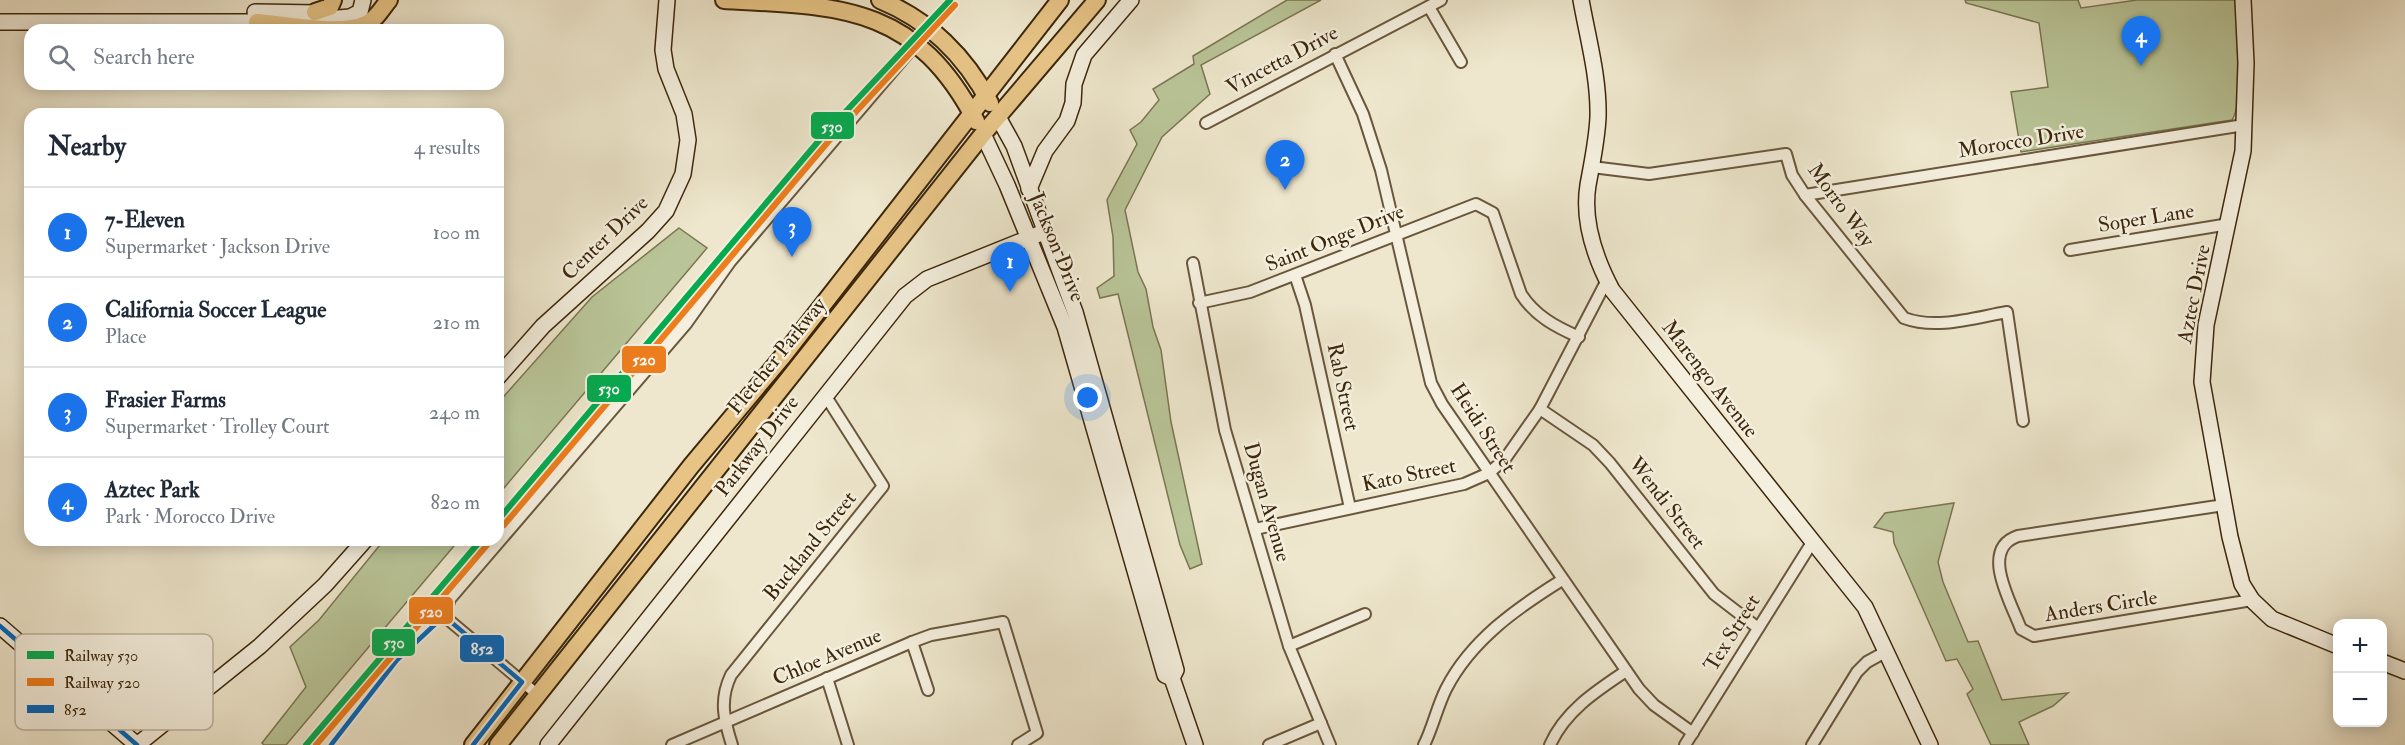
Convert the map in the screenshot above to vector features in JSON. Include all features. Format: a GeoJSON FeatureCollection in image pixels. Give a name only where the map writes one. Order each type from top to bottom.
{"type":"FeatureCollection","features":[{"type":"Feature","properties":{"kind":"main road"},"geometry":{"type":"LineString","coordinates":[[315,12],[330,7],[333,0]]}},
{"type":"Feature","properties":{"kind":"main road"},"geometry":{"type":"LineString","coordinates":[[362,24],[375,18],[389,0]]}},
{"type":"Feature","properties":{"kind":"main road","name":"Jackson Drive"},"geometry":{"type":"LineString","coordinates":[[724,0],[831,7],[885,24],[915,45],[945,71],[960,90],[983,134]]}},
{"type":"Feature","properties":{"kind":"main road","name":"Jackson Drive"},"geometry":{"type":"LineString","coordinates":[[880,0],[894,6],[942,38],[966,64],[998,117]]}},
{"type":"Feature","properties":{"kind":"main road","name":"Fletcher Parkway"},"geometry":{"type":"LineString","coordinates":[[473,745],[691,466],[790,346],[1060,0]]}},
{"type":"Feature","properties":{"kind":"main road","name":"Fletcher Parkway"},"geometry":{"type":"LineString","coordinates":[[498,745],[983,134],[1097,0]]}},
{"type":"Feature","properties":{"kind":"main road"},"geometry":{"type":"LineString","coordinates":[[257,22],[280,24]]}},
{"type":"Feature","properties":{"kind":"street"},"geometry":{"type":"LineString","coordinates":[[180,21],[240,12],[326,14],[340,12],[355,0]]}},
{"type":"Feature","properties":{"kind":"street"},"geometry":{"type":"LineString","coordinates":[[0,22],[322,21],[350,17],[360,12],[363,0]]}},
{"type":"Feature","properties":{"kind":"street","name":"Center Drive"},"geometry":{"type":"LineString","coordinates":[[504,370],[543,326],[648,231],[666,211],[683,174],[688,140],[684,114],[666,69],[663,50],[667,0]]}},
{"type":"Feature","properties":{"kind":"street"},"geometry":{"type":"LineString","coordinates":[[1029,189],[1045,151],[1066,121],[1073,103],[1074,84],[1084,55],[1131,0]]}},
{"type":"Feature","properties":{"kind":"street","name":"Vincetta Drive"},"geometry":{"type":"LineString","coordinates":[[1206,123],[1442,0]]}},
{"type":"Feature","properties":{"kind":"street","name":"Marengo Avenue"},"geometry":{"type":"LineString","coordinates":[[1581,0],[1598,88],[1598,119],[1587,194],[1587,223],[1598,263],[1607,280],[1865,607],[1930,745]]}},
{"type":"Feature","properties":{"kind":"street","name":"Aztec Drive"},"geometry":{"type":"LineString","coordinates":[[2243,0],[2246,63],[2243,151],[2203,350],[2202,382],[2236,567],[2252,600],[2264,614],[2281,624],[2333,644]]}},
{"type":"Feature","properties":{"kind":"street"},"geometry":{"type":"LineString","coordinates":[[1429,7],[1461,62]]}},
{"type":"Feature","properties":{"kind":"street"},"geometry":{"type":"LineString","coordinates":[[504,536],[686,324],[730,262],[915,45]]}},
{"type":"Feature","properties":{"kind":"street","name":"Heidi Street"},"geometry":{"type":"LineString","coordinates":[[1335,54],[1363,114],[1398,234],[1431,383],[1442,404],[1626,671],[1654,705],[1693,732]]}},
{"type":"Feature","properties":{"kind":"street","name":"Jackson Drive"},"geometry":{"type":"LineString","coordinates":[[998,117],[1016,154],[1079,326],[1176,670],[1172,678],[1195,745]]}},
{"type":"Feature","properties":{"kind":"street","name":"Morocco Drive"},"geometry":{"type":"LineString","coordinates":[[1805,195],[2244,125]]}},
{"type":"Feature","properties":{"kind":"street","name":"Jackson Drive"},"geometry":{"type":"LineString","coordinates":[[983,134],[1007,185],[1065,327],[1165,675],[1172,678]]}},
{"type":"Feature","properties":{"kind":"street"},"geometry":{"type":"LineString","coordinates":[[1016,154],[1045,151]]}},
{"type":"Feature","properties":{"kind":"street","name":"Morro Way"},"geometry":{"type":"LineString","coordinates":[[1592,167],[1649,174],[1786,154],[1792,175],[1805,195],[1904,318],[1921,324],[1937,324],[2007,312],[2023,421]]}},
{"type":"Feature","properties":{"kind":"street","name":"Saint Onge Drive"},"geometry":{"type":"LineString","coordinates":[[1199,303],[1250,292],[1476,204],[1484,206],[1493,213],[1521,294],[1527,304],[1551,324],[1579,338]]}},
{"type":"Feature","properties":{"kind":"street","name":"Soper Lane"},"geometry":{"type":"LineString","coordinates":[[2070,250],[2229,224]]}},
{"type":"Feature","properties":{"kind":"street","name":"Parkway Drive"},"geometry":{"type":"LineString","coordinates":[[548,745],[913,287],[927,279],[1044,232]]}},
{"type":"Feature","properties":{"kind":"street","name":"Dugan Avenue"},"geometry":{"type":"LineString","coordinates":[[1193,262],[1225,430],[1289,646],[1330,745]]}},
{"type":"Feature","properties":{"kind":"street","name":"Rab Street"},"geometry":{"type":"LineString","coordinates":[[1295,274],[1305,305],[1350,508]]}},
{"type":"Feature","properties":{"kind":"street","name":"Kato Street"},"geometry":{"type":"LineString","coordinates":[[1255,529],[1464,484],[1489,473],[1505,459],[1540,409],[1579,338],[1607,280]]}},
{"type":"Feature","properties":{"kind":"street","name":"Buckland Street"},"geometry":{"type":"LineString","coordinates":[[725,723],[723,712],[725,688],[731,675],[883,486],[825,395]]}},
{"type":"Feature","properties":{"kind":"street","name":"Wendi Street"},"geometry":{"type":"LineString","coordinates":[[1540,409],[1593,445],[1714,594],[1758,628]]}},
{"type":"Feature","properties":{"kind":"street","name":"Anders Circle"},"geometry":{"type":"LineString","coordinates":[[2224,505],[2018,536],[2003,545],[1997,562],[2021,629],[2034,636],[2252,600]]}},
{"type":"Feature","properties":{"kind":"street","name":"Tex Street"},"geometry":{"type":"LineString","coordinates":[[1686,745],[1813,541]]}},
{"type":"Feature","properties":{"kind":"street"},"geometry":{"type":"LineString","coordinates":[[213,684],[260,646],[325,585],[360,546]]}},
{"type":"Feature","properties":{"kind":"street"},"geometry":{"type":"LineString","coordinates":[[495,546],[450,599],[444,616],[538,695]]}},
{"type":"Feature","properties":{"kind":"street"},"geometry":{"type":"LineString","coordinates":[[1424,745],[1445,690],[1466,657],[1489,632],[1562,580]]}},
{"type":"Feature","properties":{"kind":"street"},"geometry":{"type":"LineString","coordinates":[[1289,646],[1365,614]]}},
{"type":"Feature","properties":{"kind":"street","name":"Chloe Avenue"},"geometry":{"type":"LineString","coordinates":[[672,745],[912,642],[931,635],[1003,622],[1037,733],[1018,745]]}},
{"type":"Feature","properties":{"kind":"street"},"geometry":{"type":"LineString","coordinates":[[0,626],[15,639]]}},
{"type":"Feature","properties":{"kind":"street"},"geometry":{"type":"LineString","coordinates":[[912,642],[928,690]]}},
{"type":"Feature","properties":{"kind":"street"},"geometry":{"type":"LineString","coordinates":[[1812,745],[1857,672],[1867,662],[1887,651]]}},
{"type":"Feature","properties":{"kind":"street"},"geometry":{"type":"LineString","coordinates":[[2387,664],[2405,671]]}},
{"type":"Feature","properties":{"kind":"street"},"geometry":{"type":"LineString","coordinates":[[1550,745],[1555,734],[1575,708],[1626,671]]}},
{"type":"Feature","properties":{"kind":"street"},"geometry":{"type":"LineString","coordinates":[[827,678],[848,745]]}},
{"type":"Feature","properties":{"kind":"street"},"geometry":{"type":"LineString","coordinates":[[725,723],[732,745]]}},
{"type":"Feature","properties":{"kind":"street"},"geometry":{"type":"LineString","coordinates":[[1269,745],[1320,723]]}},
{"type":"Feature","properties":{"kind":"street"},"geometry":{"type":"LineString","coordinates":[[120,730],[137,745],[156,730]]}},
{"type":"Feature","properties":{"kind":"green space"},"geometry":{"type":"Polygon","coordinates":[[[1287,0],[1321,0],[1201,65],[1210,94],[1162,137],[1125,210],[1138,272],[1146,289],[1153,327],[1161,350],[1171,422],[1202,564],[1190,569],[1180,545],[1118,294],[1100,298],[1097,288],[1114,276],[1113,237],[1107,200],[1137,144],[1130,130],[1141,122],[1159,100],[1153,89],[1194,64],[1193,56],[1287,0]]]}},
{"type":"Feature","properties":{"kind":"green space"},"geometry":{"type":"Polygon","coordinates":[[[1965,0],[2078,0],[2081,8],[2137,0],[2235,0],[2239,80],[2236,110],[2232,120],[2021,152],[2011,92],[2048,87],[2039,23],[1966,3],[1965,0]]]}},
{"type":"Feature","properties":{"kind":"green space"},"geometry":{"type":"Polygon","coordinates":[[[679,228],[707,248],[504,488],[504,396],[592,297],[679,228]]]}},
{"type":"Feature","properties":{"kind":"green space"},"geometry":{"type":"Polygon","coordinates":[[[1954,503],[1938,562],[1943,582],[1968,642],[1978,641],[2002,700],[2068,693],[2053,706],[2019,722],[2029,745],[1991,745],[1967,694],[1973,689],[1957,659],[1946,661],[1894,543],[1893,532],[1874,527],[1885,513],[1954,503]]]}},
{"type":"Feature","properties":{"kind":"green space"},"geometry":{"type":"Polygon","coordinates":[[[379,546],[454,546],[286,745],[264,745],[262,743],[306,687],[290,647],[319,620],[379,546]]]}},
{"type":"Feature","properties":{"kind":"rail line","name":"530"},"geometry":{"type":"LineString","coordinates":[[504,513],[822,137],[950,0]]}},
{"type":"Feature","properties":{"kind":"rail line","name":"520"},"geometry":{"type":"LineString","coordinates":[[504,525],[828,142],[955,5]]}},
{"type":"Feature","properties":{"kind":"rail line","name":"530"},"geometry":{"type":"LineString","coordinates":[[306,745],[476,546]]}},
{"type":"Feature","properties":{"kind":"rail line","name":"520"},"geometry":{"type":"LineString","coordinates":[[316,745],[486,546]]}},
{"type":"Feature","properties":{"kind":"transit line","name":"852"},"geometry":{"type":"LineString","coordinates":[[331,745],[397,660],[444,616],[522,682],[473,745]]}},
{"type":"Feature","properties":{"kind":"transit line","name":"852"},"geometry":{"type":"LineString","coordinates":[[0,626],[15,639]]}},
{"type":"Feature","properties":{"kind":"transit line","name":"852"},"geometry":{"type":"LineString","coordinates":[[120,730],[137,745]]}},
{"type":"Feature","properties":{"kind":"place","name":"Aztec Park"},"geometry":{"type":"Point","coordinates":[2141,66]}},
{"type":"Feature","properties":{"kind":"place","name":"California Soccer League"},"geometry":{"type":"Point","coordinates":[1285,190]}},
{"type":"Feature","properties":{"kind":"place","name":"Frasier Farms"},"geometry":{"type":"Point","coordinates":[792,257]}},
{"type":"Feature","properties":{"kind":"place","name":"7-Eleven"},"geometry":{"type":"Point","coordinates":[1010,292]}}]}
